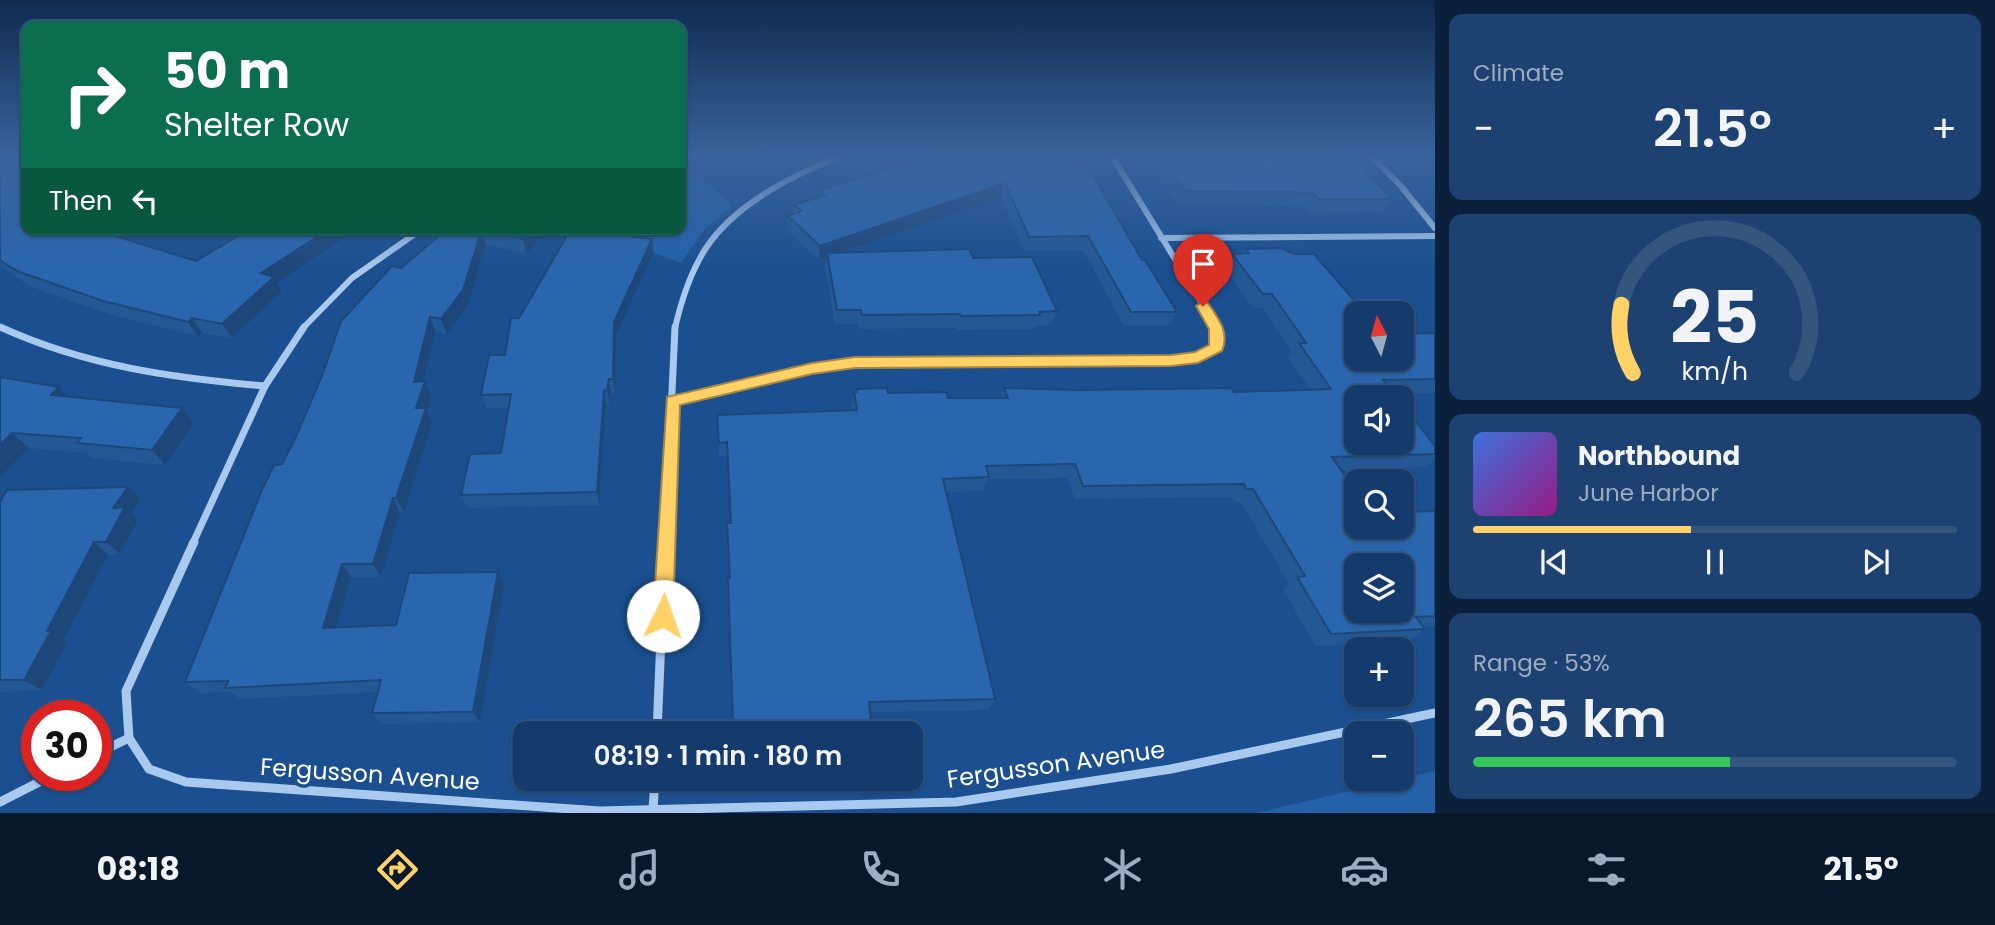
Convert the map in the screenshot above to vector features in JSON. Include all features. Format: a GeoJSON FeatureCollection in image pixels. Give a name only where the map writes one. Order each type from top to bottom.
{"type":"FeatureCollection","features":[{"type":"Feature","properties":{"kind":"street"},"geometry":{"type":"LineString","coordinates":[[658,721],[675,327],[687,290],[706,248],[762,194]]}},
{"type":"Feature","properties":{"kind":"street"},"geometry":{"type":"LineString","coordinates":[[673,401],[812,369],[855,363],[1171,360],[1198,357],[1217,348],[1217,329],[1135,194]]}},
{"type":"Feature","properties":{"kind":"street"},"geometry":{"type":"LineString","coordinates":[[1407,194],[1435,228]]}},
{"type":"Feature","properties":{"kind":"street","name":"Fergusson Avenue"},"geometry":{"type":"LineString","coordinates":[[413,235],[367,266],[330,297],[278,361],[265,386],[126,691],[129,738],[149,769],[186,782],[600,811],[956,802],[1171,769],[1435,713]]}},
{"type":"Feature","properties":{"kind":"street"},"geometry":{"type":"LineString","coordinates":[[1161,238],[1435,236]]}},
{"type":"Feature","properties":{"kind":"street"},"geometry":{"type":"LineString","coordinates":[[0,327],[31,343],[107,366],[265,386]]}},
{"type":"Feature","properties":{"kind":"street"},"geometry":{"type":"LineString","coordinates":[[112,746],[129,738]]}},
{"type":"Feature","properties":{"kind":"street"},"geometry":{"type":"LineString","coordinates":[[0,802],[22,791]]}},
{"type":"Feature","properties":{"kind":"street"},"geometry":{"type":"LineString","coordinates":[[653,810],[654,791]]}},
{"type":"Feature","properties":{"kind":"shaded area"},"geometry":{"type":"Polygon","coordinates":[[[686,194],[720,194],[733,205],[704,230],[681,263],[608,235],[686,235],[686,194]]]}},
{"type":"Feature","properties":{"kind":"shaded area"},"geometry":{"type":"Polygon","coordinates":[[[1435,771],[1435,813],[1256,813],[1350,791],[1414,791],[1414,776],[1435,771]]]}},
{"type":"Feature","properties":{"kind":"building"},"geometry":{"type":"Polygon","coordinates":[[[0,194],[21,194],[21,235],[112,235],[196,261],[240,235],[320,235],[261,273],[274,277],[222,324],[192,318],[188,322],[103,301],[17,271],[0,260],[0,194]]]}},
{"type":"Feature","properties":{"kind":"building"},"geometry":{"type":"Polygon","coordinates":[[[973,194],[820,246],[788,216],[801,211],[794,205],[825,195],[973,194]]]}},
{"type":"Feature","properties":{"kind":"building"},"geometry":{"type":"Polygon","coordinates":[[[1010,194],[1104,194],[1142,260],[1145,260],[1177,312],[1131,312],[1088,236],[1029,237],[1010,194]]]}},
{"type":"Feature","properties":{"kind":"building"},"geometry":{"type":"Polygon","coordinates":[[[1314,194],[1387,194],[1392,199],[1318,199],[1314,194]]]}},
{"type":"Feature","properties":{"kind":"building"},"geometry":{"type":"Polygon","coordinates":[[[440,235],[480,235],[463,290],[441,319],[430,317],[414,382],[425,381],[416,408],[426,408],[396,498],[393,498],[373,564],[342,564],[323,628],[396,625],[409,573],[498,572],[473,712],[372,713],[381,680],[225,688],[228,681],[185,682],[262,490],[274,465],[282,464],[295,439],[322,376],[341,321],[392,266],[401,268],[440,235]]]}},
{"type":"Feature","properties":{"kind":"building"},"geometry":{"type":"Polygon","coordinates":[[[507,235],[527,235],[523,239],[507,235]]]}},
{"type":"Feature","properties":{"kind":"building"},"geometry":{"type":"Polygon","coordinates":[[[567,235],[627,235],[652,239],[614,322],[613,379],[609,379],[607,390],[604,391],[597,492],[461,495],[470,454],[501,453],[511,394],[481,395],[489,355],[505,355],[511,318],[519,318],[567,235]]]}},
{"type":"Feature","properties":{"kind":"building"},"geometry":{"type":"Polygon","coordinates":[[[1280,248],[1294,254],[1314,254],[1355,301],[1344,301],[1344,371],[1414,371],[1414,334],[1435,333],[1435,379],[1383,380],[1387,385],[1344,385],[1344,455],[1401,455],[1332,457],[1344,474],[1344,539],[1414,539],[1414,512],[1435,511],[1435,616],[1416,617],[1425,629],[1331,634],[1297,577],[1305,576],[1253,489],[1246,489],[1244,484],[1083,486],[1075,464],[986,466],[989,477],[943,479],[995,699],[869,702],[871,721],[733,721],[727,523],[731,523],[727,442],[719,443],[717,415],[857,410],[854,392],[857,392],[857,389],[887,388],[888,393],[946,392],[948,398],[1008,398],[1004,388],[1231,388],[1234,392],[1331,389],[1299,343],[1306,343],[1272,294],[1263,294],[1232,254],[1249,253],[1246,249],[1280,248]]]}},
{"type":"Feature","properties":{"kind":"building"},"geometry":{"type":"Polygon","coordinates":[[[969,249],[973,258],[1032,257],[1057,311],[1039,312],[1040,315],[961,316],[862,315],[861,310],[837,310],[827,253],[969,249]]]}},
{"type":"Feature","properties":{"kind":"building"},"geometry":{"type":"Polygon","coordinates":[[[0,377],[59,387],[51,395],[182,408],[152,450],[77,443],[81,438],[12,433],[0,445],[0,377]]]}},
{"type":"Feature","properties":{"kind":"building"},"geometry":{"type":"Polygon","coordinates":[[[1414,419],[1435,446],[1435,454],[1414,455],[1414,419]]]}},
{"type":"Feature","properties":{"kind":"building"},"geometry":{"type":"Polygon","coordinates":[[[128,487],[113,508],[125,507],[106,542],[94,542],[24,680],[0,680],[0,502],[7,490],[128,487]]]}},
{"type":"Feature","properties":{"kind":"route"},"geometry":{"type":"LineString","coordinates":[[663,616],[673,401],[812,369],[855,363],[1171,360],[1198,357],[1217,348],[1217,329],[1203,306]]}}]}
